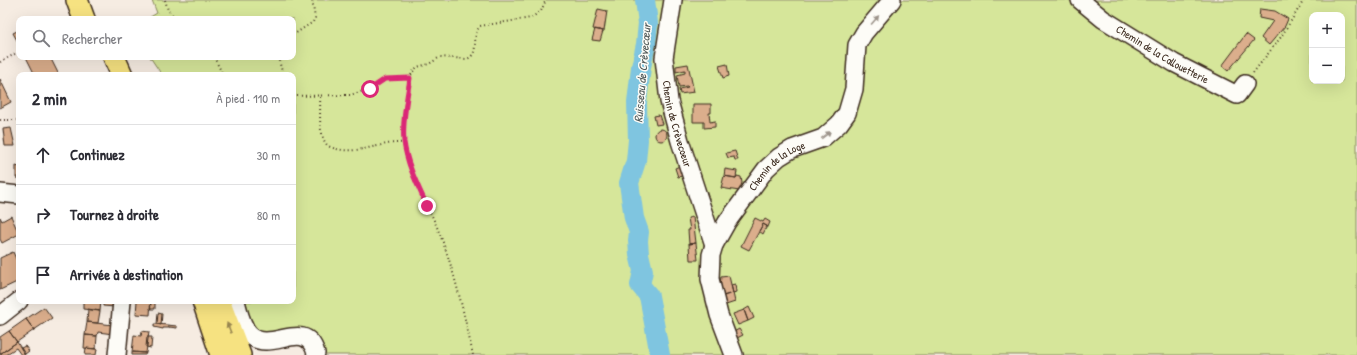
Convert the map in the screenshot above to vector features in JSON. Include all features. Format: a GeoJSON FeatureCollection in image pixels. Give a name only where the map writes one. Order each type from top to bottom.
{"type":"FeatureCollection","features":[{"type":"Feature","properties":{"kind":"main road"},"geometry":{"type":"LineString","coordinates":[[76,0],[83,16]]}},
{"type":"Feature","properties":{"kind":"main road"},"geometry":{"type":"LineString","coordinates":[[91,0],[98,16]]}},
{"type":"Feature","properties":{"kind":"main road"},"geometry":{"type":"LineString","coordinates":[[101,60],[106,72]]}},
{"type":"Feature","properties":{"kind":"main road"},"geometry":{"type":"LineString","coordinates":[[115,60],[121,72]]}},
{"type":"Feature","properties":{"kind":"main road"},"geometry":{"type":"LineString","coordinates":[[204,304],[221,355]]}},
{"type":"Feature","properties":{"kind":"main road"},"geometry":{"type":"LineString","coordinates":[[220,304],[240,355]]}},
{"type":"Feature","properties":{"kind":"street","name":"Chemin de Crèvecoeur"},"geometry":{"type":"LineString","coordinates":[[673,0],[664,58],[669,101],[680,141],[714,245]]}},
{"type":"Feature","properties":{"kind":"street","name":"Chemin de la Loge"},"geometry":{"type":"LineString","coordinates":[[734,355],[719,314],[710,280],[711,256],[714,245],[727,222],[766,169],[779,157],[792,149],[823,138],[839,124],[847,113],[854,89],[857,46],[864,33],[892,0]]}},
{"type":"Feature","properties":{"kind":"street","name":"Chemin de la Callouetterie"},"geometry":{"type":"LineString","coordinates":[[1080,0],[1103,19],[1174,63],[1237,95],[1245,84]]}},
{"type":"Feature","properties":{"kind":"street"},"geometry":{"type":"LineString","coordinates":[[0,193],[16,195]]}},
{"type":"Feature","properties":{"kind":"street"},"geometry":{"type":"LineString","coordinates":[[0,316],[16,303]]}},
{"type":"Feature","properties":{"kind":"street"},"geometry":{"type":"LineString","coordinates":[[117,355],[122,304]]}},
{"type":"Feature","properties":{"kind":"street"},"geometry":{"type":"LineString","coordinates":[[237,304],[245,329],[256,340],[262,343],[286,338],[301,337],[312,343],[316,353]]}},
{"type":"Feature","properties":{"kind":"path"},"geometry":{"type":"LineString","coordinates":[[165,0],[168,10],[173,16]]}},
{"type":"Feature","properties":{"kind":"path"},"geometry":{"type":"LineString","coordinates":[[296,33],[313,22],[315,18],[312,0]]}},
{"type":"Feature","properties":{"kind":"path"},"geometry":{"type":"LineString","coordinates":[[473,355],[452,268],[439,231],[412,172],[404,143],[404,126],[410,78],[417,67],[429,64],[440,57],[467,59],[471,57],[474,53],[476,31],[480,26],[531,18],[541,11],[546,0]]}},
{"type":"Feature","properties":{"kind":"path"},"geometry":{"type":"LineString","coordinates":[[1245,84],[1281,37],[1304,0]]}},
{"type":"Feature","properties":{"kind":"path"},"geometry":{"type":"LineString","coordinates":[[0,62],[15,54]]}},
{"type":"Feature","properties":{"kind":"path"},"geometry":{"type":"LineString","coordinates":[[215,60],[221,72]]}},
{"type":"Feature","properties":{"kind":"path"},"geometry":{"type":"LineString","coordinates":[[279,60],[282,72]]}},
{"type":"Feature","properties":{"kind":"path"},"geometry":{"type":"LineString","coordinates":[[296,96],[350,96],[370,89],[385,79],[410,78]]}},
{"type":"Feature","properties":{"kind":"path"},"geometry":{"type":"LineString","coordinates":[[320,97],[321,130],[323,140],[328,146],[345,150],[363,150],[395,142],[404,143]]}},
{"type":"Feature","properties":{"kind":"path"},"geometry":{"type":"LineString","coordinates":[[0,120],[16,120]]}},
{"type":"Feature","properties":{"kind":"green space"},"geometry":{"type":"Polygon","coordinates":[[[152,0],[1357,0],[1357,355],[322,355],[318,341],[261,334],[252,328],[243,304],[296,304],[296,72],[160,72],[152,60],[296,60],[296,16],[152,16],[157,13],[152,0]]]}},
{"type":"Feature","properties":{"kind":"building"},"geometry":{"type":"Polygon","coordinates":[[[598,9],[607,11],[604,31],[593,29],[598,9]]]}},
{"type":"Feature","properties":{"kind":"building"},"geometry":{"type":"Polygon","coordinates":[[[1260,9],[1275,11],[1288,19],[1285,26],[1269,45],[1261,38],[1273,21],[1259,18],[1260,9]]]}},
{"type":"Feature","properties":{"kind":"building"},"geometry":{"type":"Polygon","coordinates":[[[595,29],[603,31],[600,41],[592,40],[595,29]]]}},
{"type":"Feature","properties":{"kind":"building"},"geometry":{"type":"Polygon","coordinates":[[[16,32],[16,38],[13,33],[16,32]]]}},
{"type":"Feature","properties":{"kind":"building"},"geometry":{"type":"Polygon","coordinates":[[[1246,34],[1254,40],[1228,71],[1222,66],[1246,34]]]}},
{"type":"Feature","properties":{"kind":"building"},"geometry":{"type":"Polygon","coordinates":[[[28,60],[52,60],[58,72],[34,72],[28,60]]]}},
{"type":"Feature","properties":{"kind":"building"},"geometry":{"type":"Polygon","coordinates":[[[688,64],[694,92],[680,94],[679,89],[688,87],[679,87],[677,75],[685,73],[685,70],[676,72],[676,66],[688,64]]]}},
{"type":"Feature","properties":{"kind":"building"},"geometry":{"type":"Polygon","coordinates":[[[727,64],[729,76],[723,78],[719,66],[727,64]]]}},
{"type":"Feature","properties":{"kind":"building"},"geometry":{"type":"Polygon","coordinates":[[[0,79],[11,102],[0,108],[0,79]]]}},
{"type":"Feature","properties":{"kind":"building"},"geometry":{"type":"Polygon","coordinates":[[[693,104],[711,104],[711,113],[709,113],[710,122],[715,121],[715,127],[704,128],[704,122],[693,122],[693,104]]]}},
{"type":"Feature","properties":{"kind":"building"},"geometry":{"type":"Polygon","coordinates":[[[659,115],[662,124],[656,125],[654,116],[659,115]]]}},
{"type":"Feature","properties":{"kind":"building"},"geometry":{"type":"Polygon","coordinates":[[[11,128],[15,146],[5,146],[3,129],[11,128]]]}},
{"type":"Feature","properties":{"kind":"building"},"geometry":{"type":"Polygon","coordinates":[[[659,129],[663,129],[667,135],[663,141],[659,141],[655,137],[655,133],[659,129]]]}},
{"type":"Feature","properties":{"kind":"building"},"geometry":{"type":"Polygon","coordinates":[[[735,151],[738,160],[735,160],[734,157],[728,158],[726,153],[735,151]]]}},
{"type":"Feature","properties":{"kind":"building"},"geometry":{"type":"Polygon","coordinates":[[[682,165],[686,175],[678,177],[675,168],[682,165]]]}},
{"type":"Feature","properties":{"kind":"building"},"geometry":{"type":"Polygon","coordinates":[[[725,169],[737,171],[736,178],[724,176],[725,169]]]}},
{"type":"Feature","properties":{"kind":"building"},"geometry":{"type":"Polygon","coordinates":[[[724,176],[736,178],[737,176],[741,177],[742,183],[739,191],[721,188],[724,176]]]}},
{"type":"Feature","properties":{"kind":"building"},"geometry":{"type":"Polygon","coordinates":[[[11,216],[16,227],[16,236],[2,243],[0,239],[0,217],[2,221],[11,216]]]}},
{"type":"Feature","properties":{"kind":"building"},"geometry":{"type":"Polygon","coordinates":[[[693,217],[696,243],[689,244],[688,230],[690,230],[688,218],[693,217]]]}},
{"type":"Feature","properties":{"kind":"building"},"geometry":{"type":"Polygon","coordinates":[[[755,218],[763,222],[765,219],[770,222],[768,227],[763,224],[749,250],[741,246],[755,218]]]}},
{"type":"Feature","properties":{"kind":"building"},"geometry":{"type":"Polygon","coordinates":[[[763,224],[767,226],[763,234],[759,231],[763,224]]]}},
{"type":"Feature","properties":{"kind":"building"},"geometry":{"type":"Polygon","coordinates":[[[696,243],[698,260],[690,260],[689,244],[696,243]]]}},
{"type":"Feature","properties":{"kind":"building"},"geometry":{"type":"Polygon","coordinates":[[[13,252],[16,259],[16,282],[0,290],[0,258],[13,252]]]}},
{"type":"Feature","properties":{"kind":"building"},"geometry":{"type":"Polygon","coordinates":[[[729,276],[733,293],[723,296],[720,285],[721,277],[729,276]]]}},
{"type":"Feature","properties":{"kind":"building"},"geometry":{"type":"Polygon","coordinates":[[[735,284],[736,292],[733,293],[731,285],[735,284]]]}},
{"type":"Feature","properties":{"kind":"building"},"geometry":{"type":"Polygon","coordinates":[[[733,293],[735,302],[726,305],[723,296],[733,293]]]}},
{"type":"Feature","properties":{"kind":"building"},"geometry":{"type":"Polygon","coordinates":[[[83,304],[101,304],[100,311],[83,309],[83,304]]]}},
{"type":"Feature","properties":{"kind":"building"},"geometry":{"type":"Polygon","coordinates":[[[103,304],[116,304],[115,307],[103,306],[103,304]]]}},
{"type":"Feature","properties":{"kind":"building"},"geometry":{"type":"Polygon","coordinates":[[[137,304],[151,304],[150,315],[136,314],[137,304]]]}},
{"type":"Feature","properties":{"kind":"building"},"geometry":{"type":"Polygon","coordinates":[[[151,304],[155,304],[155,309],[150,309],[151,304]]]}},
{"type":"Feature","properties":{"kind":"building"},"geometry":{"type":"Polygon","coordinates":[[[44,307],[52,318],[34,330],[26,319],[44,307]]]}},
{"type":"Feature","properties":{"kind":"building"},"geometry":{"type":"Polygon","coordinates":[[[749,307],[754,318],[748,321],[744,310],[749,307]]]}},
{"type":"Feature","properties":{"kind":"building"},"geometry":{"type":"Polygon","coordinates":[[[88,309],[100,311],[98,323],[87,322],[88,309]]]}},
{"type":"Feature","properties":{"kind":"building"},"geometry":{"type":"Polygon","coordinates":[[[744,310],[748,321],[738,325],[733,314],[744,310]]]}},
{"type":"Feature","properties":{"kind":"building"},"geometry":{"type":"Polygon","coordinates":[[[158,313],[162,314],[161,325],[157,324],[158,313]]]}},
{"type":"Feature","properties":{"kind":"building"},"geometry":{"type":"Polygon","coordinates":[[[26,319],[34,330],[17,342],[9,331],[26,319]]]}},
{"type":"Feature","properties":{"kind":"building"},"geometry":{"type":"Polygon","coordinates":[[[87,322],[113,325],[113,334],[98,332],[97,336],[85,335],[87,322]]]}},
{"type":"Feature","properties":{"kind":"building"},"geometry":{"type":"Polygon","coordinates":[[[154,324],[177,326],[177,328],[169,327],[163,329],[154,327],[154,324]]]}},
{"type":"Feature","properties":{"kind":"building"},"geometry":{"type":"Polygon","coordinates":[[[739,329],[743,335],[735,339],[732,333],[739,329]]]}},
{"type":"Feature","properties":{"kind":"building"},"geometry":{"type":"Polygon","coordinates":[[[9,331],[17,342],[0,354],[0,337],[9,331]]]}},
{"type":"Feature","properties":{"kind":"building"},"geometry":{"type":"Polygon","coordinates":[[[142,331],[149,332],[146,353],[132,352],[134,335],[141,336],[142,331]]]}},
{"type":"Feature","properties":{"kind":"building"},"geometry":{"type":"Polygon","coordinates":[[[85,335],[97,336],[96,349],[84,348],[85,335]]]}},
{"type":"Feature","properties":{"kind":"building"},"geometry":{"type":"Polygon","coordinates":[[[147,337],[152,337],[151,348],[146,347],[147,337]]]}},
{"type":"Feature","properties":{"kind":"building"},"geometry":{"type":"Polygon","coordinates":[[[17,342],[25,355],[21,355],[16,348],[5,355],[0,355],[0,354],[17,342]]]}},
{"type":"Feature","properties":{"kind":"building"},"geometry":{"type":"Polygon","coordinates":[[[25,346],[29,351],[25,354],[21,348],[25,346]]]}},
{"type":"Feature","properties":{"kind":"building"},"geometry":{"type":"Polygon","coordinates":[[[86,348],[97,349],[96,355],[85,355],[86,348]]]}},
{"type":"Feature","properties":{"kind":"building"},"geometry":{"type":"Polygon","coordinates":[[[132,352],[146,353],[145,355],[132,355],[132,352]]]}},
{"type":"Feature","properties":{"kind":"waterway","name":"Ruisseau de Crèvecœur"},"geometry":{"type":"LineString","coordinates":[[645,0],[648,23],[637,103],[638,140],[636,161],[629,183],[634,218],[639,232],[639,254],[643,271],[640,285],[649,296],[660,355]]}},
{"type":"Feature","properties":{"kind":"route"},"geometry":{"type":"LineString","coordinates":[[370,89],[385,79],[410,78],[404,126],[404,143],[412,172],[427,206]]}}]}
